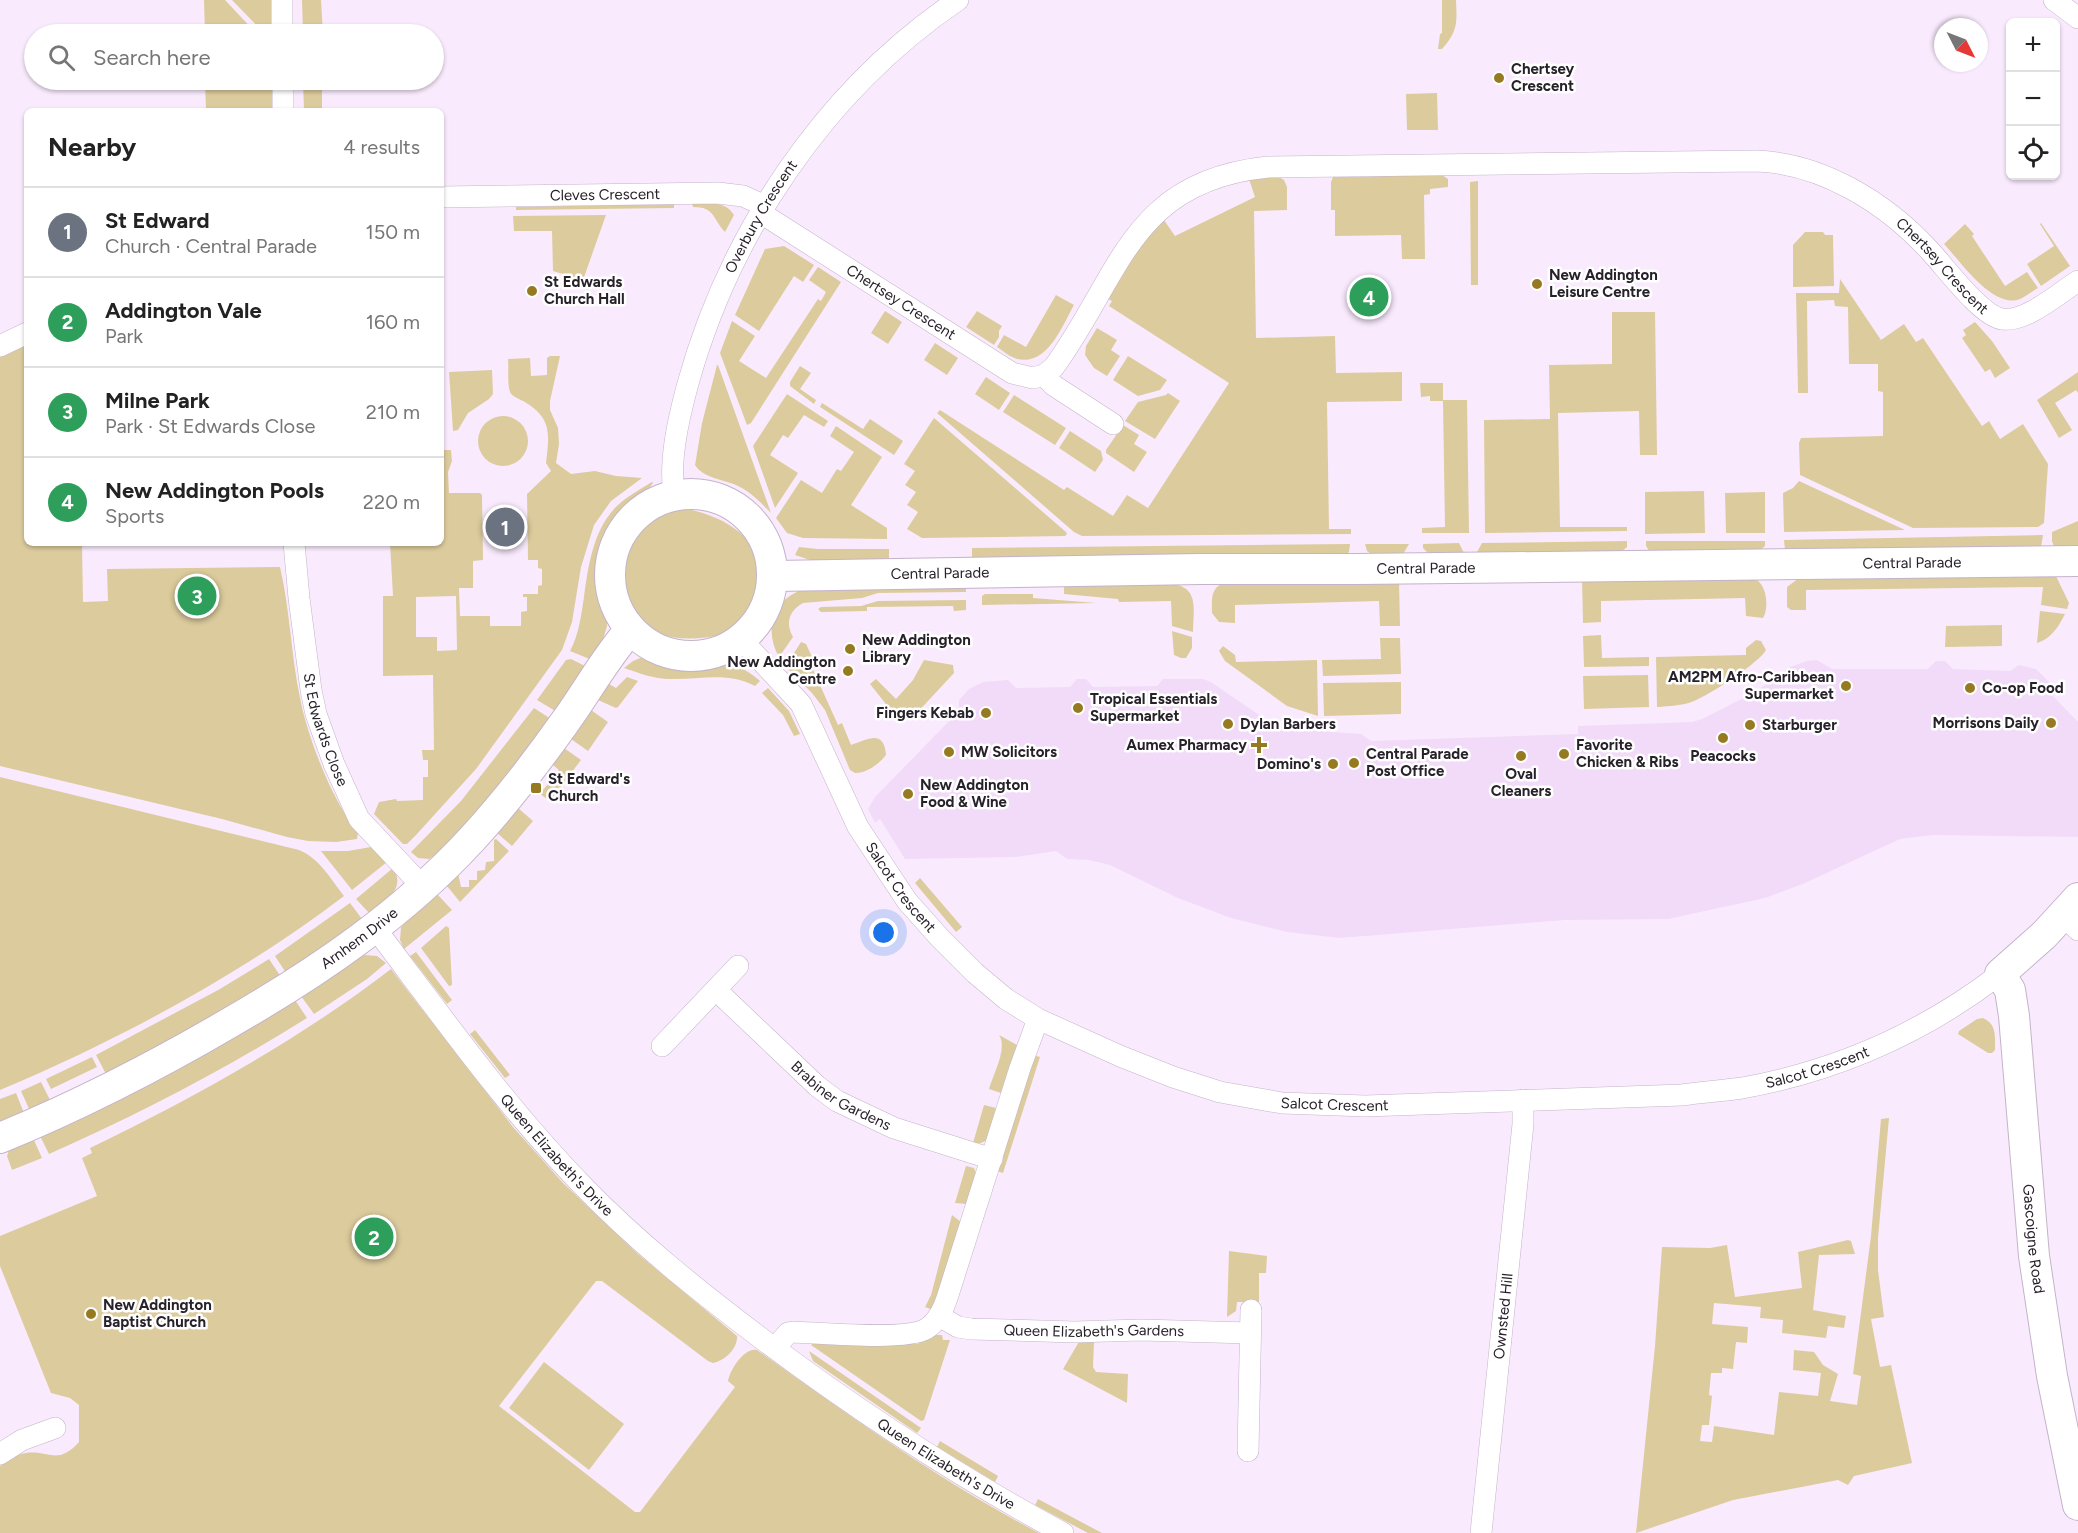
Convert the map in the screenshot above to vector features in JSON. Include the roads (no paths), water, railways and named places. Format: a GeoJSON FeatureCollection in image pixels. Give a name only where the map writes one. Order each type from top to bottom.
{"type":"FeatureCollection","features":[{"type":"Feature","properties":{"kind":"street"},"geometry":{"type":"LineString","coordinates":[[282,0],[282,24]]}},
{"type":"Feature","properties":{"kind":"street","name":"Overbury Crescent"},"geometry":{"type":"LineString","coordinates":[[674,495],[672,472],[674,455],[691,372],[717,298],[736,257],[763,209],[805,147],[858,83],[902,42],[958,0]]}},
{"type":"Feature","properties":{"kind":"street"},"geometry":{"type":"LineString","coordinates":[[2054,0],[2078,18]]}},
{"type":"Feature","properties":{"kind":"street"},"geometry":{"type":"LineString","coordinates":[[283,90],[283,108]]}},
{"type":"Feature","properties":{"kind":"street","name":"Chertsey Crescent"},"geometry":{"type":"LineString","coordinates":[[763,209],[1012,373],[1026,378],[1044,375],[1059,361],[1126,248],[1148,220],[1174,200],[1201,184],[1233,173],[1268,167],[1756,161],[1777,163],[1823,176],[1890,214],[1922,242],[1979,305],[1996,317],[2006,320],[2020,317],[2078,281]]}},
{"type":"Feature","properties":{"kind":"street","name":"Cleves Crescent"},"geometry":{"type":"LineString","coordinates":[[444,197],[718,192],[743,196],[763,209]]}},
{"type":"Feature","properties":{"kind":"street"},"geometry":{"type":"LineString","coordinates":[[0,346],[24,334]]}},
{"type":"Feature","properties":{"kind":"street"},"geometry":{"type":"LineString","coordinates":[[1044,375],[1053,385],[1113,424]]}},
{"type":"Feature","properties":{"kind":"street"},"geometry":{"type":"LineString","coordinates":[[699,494],[730,505],[747,518],[763,537],[768,548],[774,576],[765,609],[758,621],[741,639],[711,654],[686,656],[661,650],[630,630],[622,620],[612,598],[609,573],[612,551],[618,538],[634,516],[657,501],[674,495],[699,494]]}},
{"type":"Feature","properties":{"kind":"street","name":"St Edwards Close"},"geometry":{"type":"LineString","coordinates":[[294,546],[311,690],[316,714],[327,744],[359,819],[423,887]]}},
{"type":"Feature","properties":{"kind":"street","name":"Central Parade"},"geometry":{"type":"LineString","coordinates":[[774,576],[1201,569],[2078,561]]}},
{"type":"Feature","properties":{"kind":"street","name":"Arnhem Drive"},"geometry":{"type":"LineString","coordinates":[[0,1138],[90,1098],[171,1057],[285,990],[375,928],[458,853],[503,802],[564,723],[630,630]]}},
{"type":"Feature","properties":{"kind":"street","name":"Salcot Crescent"},"geometry":{"type":"LineString","coordinates":[[741,639],[801,704],[858,827],[907,901],[939,937],[988,985],[1038,1019],[1159,1072],[1220,1092],[1262,1100],[1342,1107],[1682,1095],[1744,1088],[1798,1076],[1868,1052],[1918,1028],[1964,1000],[2000,974],[2073,914]]}},
{"type":"Feature","properties":{"kind":"street","name":"Queen Elizabeth's Drive"},"geometry":{"type":"LineString","coordinates":[[375,928],[521,1117],[581,1185],[614,1218],[661,1259],[837,1395],[1002,1501],[1063,1533]]}},
{"type":"Feature","properties":{"kind":"street"},"geometry":{"type":"LineString","coordinates":[[662,1046],[738,966]]}},
{"type":"Feature","properties":{"kind":"street","name":"Gascoigne Road"},"geometry":{"type":"LineString","coordinates":[[2000,974],[2010,990],[2014,1016],[2034,1256],[2057,1404],[2078,1504]]}},
{"type":"Feature","properties":{"kind":"street","name":"Brabiner Gardens"},"geometry":{"type":"LineString","coordinates":[[716,990],[817,1086],[837,1101],[894,1128],[992,1160]]}},
{"type":"Feature","properties":{"kind":"street"},"geometry":{"type":"LineString","coordinates":[[775,1348],[788,1333],[793,1332],[904,1335],[924,1330],[939,1316],[992,1160],[1023,1057],[1038,1019]]}},
{"type":"Feature","properties":{"kind":"street","name":"Ownsted Hill"},"geometry":{"type":"LineString","coordinates":[[1481,1533],[1523,1124],[1523,1100]]}},
{"type":"Feature","properties":{"kind":"street"},"geometry":{"type":"LineString","coordinates":[[1248,1451],[1251,1310]]}},
{"type":"Feature","properties":{"kind":"street","name":"Queen Elizabeth's Gardens"},"geometry":{"type":"LineString","coordinates":[[939,1316],[958,1327],[971,1329],[1250,1333]]}},
{"type":"Feature","properties":{"kind":"street"},"geometry":{"type":"LineString","coordinates":[[0,1454],[22,1440],[55,1428]]}},
{"type":"Feature","properties":{"kind":"place","name":"Chertsey Crescent"},"geometry":{"type":"Point","coordinates":[1499,78]}},
{"type":"Feature","properties":{"kind":"place","name":"New Addington Leisure Centre"},"geometry":{"type":"Point","coordinates":[1537,284]}},
{"type":"Feature","properties":{"kind":"place","name":"St Edwards Church Hall"},"geometry":{"type":"Point","coordinates":[532,291]}},
{"type":"Feature","properties":{"kind":"place","name":"New Addington Pools"},"geometry":{"type":"Point","coordinates":[1369,297]}},
{"type":"Feature","properties":{"kind":"place","name":"St Edward"},"geometry":{"type":"Point","coordinates":[505,527]}},
{"type":"Feature","properties":{"kind":"place","name":"Milne Park"},"geometry":{"type":"Point","coordinates":[197,596]}},
{"type":"Feature","properties":{"kind":"place","name":"New Addington Library"},"geometry":{"type":"Point","coordinates":[850,649]}},
{"type":"Feature","properties":{"kind":"place","name":"New Addington Centre"},"geometry":{"type":"Point","coordinates":[848,671]}},
{"type":"Feature","properties":{"kind":"place","name":"AM2PM Afro-Caribbean Supermarket"},"geometry":{"type":"Point","coordinates":[1846,686]}},
{"type":"Feature","properties":{"kind":"place","name":"Co-op Food"},"geometry":{"type":"Point","coordinates":[1970,688]}},
{"type":"Feature","properties":{"kind":"place","name":"Tropical Essentials Supermarket"},"geometry":{"type":"Point","coordinates":[1078,708]}},
{"type":"Feature","properties":{"kind":"place","name":"Fingers Kebab"},"geometry":{"type":"Point","coordinates":[986,713]}},
{"type":"Feature","properties":{"kind":"place","name":"Morrisons Daily"},"geometry":{"type":"Point","coordinates":[2051,723]}},
{"type":"Feature","properties":{"kind":"place","name":"Dylan Barbers"},"geometry":{"type":"Point","coordinates":[1228,724]}},
{"type":"Feature","properties":{"kind":"place","name":"Starburger"},"geometry":{"type":"Point","coordinates":[1750,725]}},
{"type":"Feature","properties":{"kind":"place","name":"Peacocks"},"geometry":{"type":"Point","coordinates":[1723,738]}},
{"type":"Feature","properties":{"kind":"place","name":"Aumex Pharmacy"},"geometry":{"type":"Point","coordinates":[1259,745]}},
{"type":"Feature","properties":{"kind":"place","name":"MW Solicitors"},"geometry":{"type":"Point","coordinates":[949,752]}},
{"type":"Feature","properties":{"kind":"place","name":"Favorite Chicken & Ribs"},"geometry":{"type":"Point","coordinates":[1564,754]}},
{"type":"Feature","properties":{"kind":"place","name":"Oval Cleaners"},"geometry":{"type":"Point","coordinates":[1521,756]}},
{"type":"Feature","properties":{"kind":"place","name":"Central Parade Post Office"},"geometry":{"type":"Point","coordinates":[1354,763]}},
{"type":"Feature","properties":{"kind":"place","name":"Domino's"},"geometry":{"type":"Point","coordinates":[1333,764]}},
{"type":"Feature","properties":{"kind":"place","name":"St Edward's Church"},"geometry":{"type":"Point","coordinates":[536,788]}},
{"type":"Feature","properties":{"kind":"place","name":"New Addington Food & Wine"},"geometry":{"type":"Point","coordinates":[908,794]}},
{"type":"Feature","properties":{"kind":"place","name":"Addington Vale"},"geometry":{"type":"Point","coordinates":[374,1237]}},
{"type":"Feature","properties":{"kind":"place","name":"New Addington Baptist Church"},"geometry":{"type":"Point","coordinates":[91,1314]}}]}
